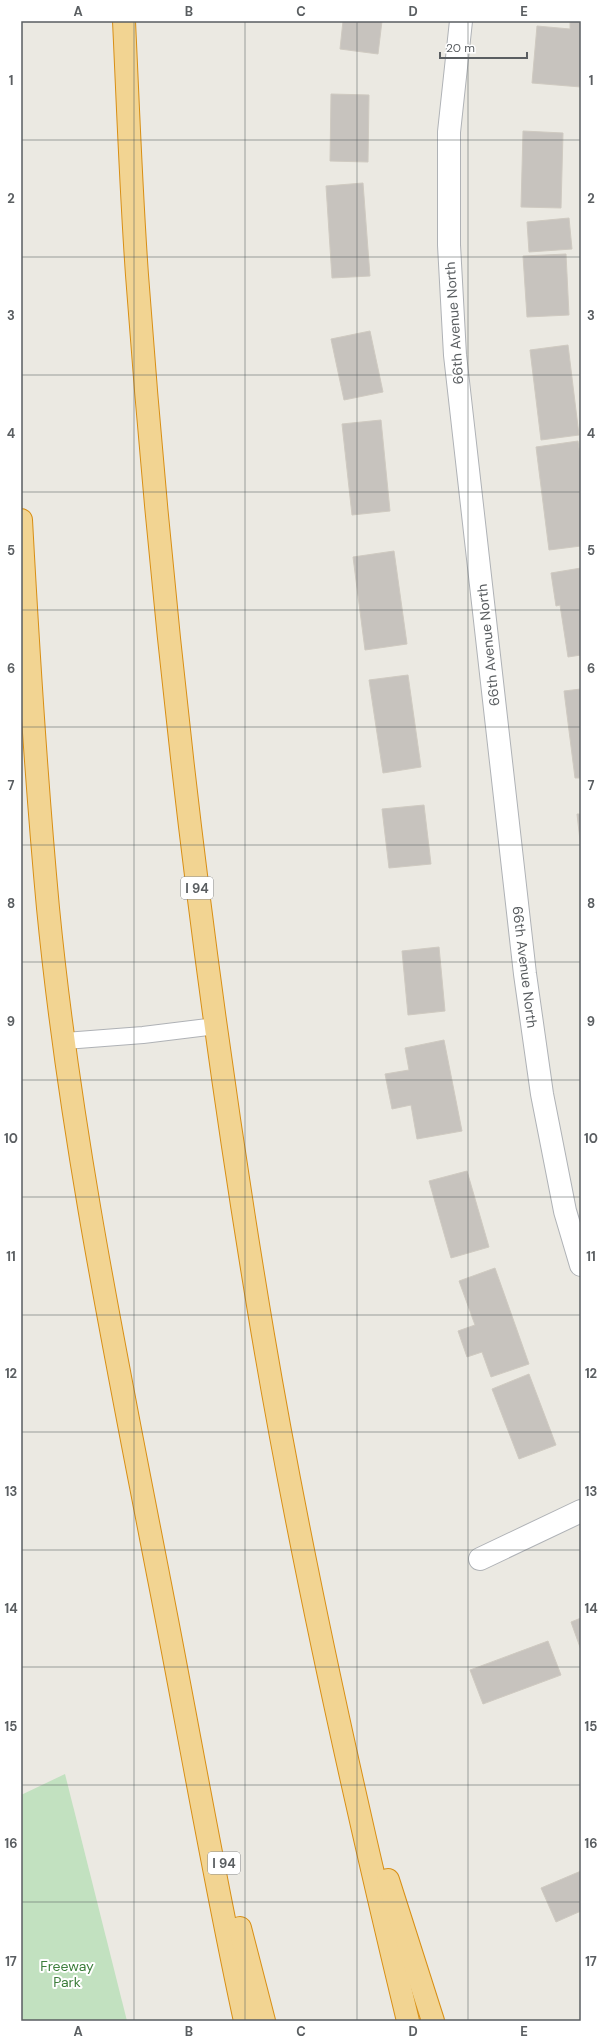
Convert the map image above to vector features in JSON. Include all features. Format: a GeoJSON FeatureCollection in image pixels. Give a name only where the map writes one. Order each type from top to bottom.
{"type":"FeatureCollection","features":[{"type":"Feature","properties":{"kind":"highway","name":"I 94"},"geometry":{"type":"LineString","coordinates":[[124,21],[137,270],[153,472],[190,834],[216,1026],[264,1339],[307,1566],[365,1839],[408,2021]]}},
{"type":"Feature","properties":{"kind":"highway","name":"I 94"},"geometry":{"type":"LineString","coordinates":[[21,520],[33,714],[48,910],[85,1178],[122,1391],[184,1706],[264,2021]]}},
{"type":"Feature","properties":{"kind":"highway"},"geometry":{"type":"LineString","coordinates":[[184,1706],[227,1940],[245,2021]]}},
{"type":"Feature","properties":{"kind":"highway"},"geometry":{"type":"LineString","coordinates":[[345,1746],[433,2021]]}},
{"type":"Feature","properties":{"kind":"street","name":"66th Avenue North"},"geometry":{"type":"LineString","coordinates":[[461,21],[449,132],[449,245],[455,355],[527,989],[542,1094],[565,1211],[581,1265]]}},
{"type":"Feature","properties":{"kind":"street"},"geometry":{"type":"LineString","coordinates":[[480,1558],[581,1511]]}},
{"type":"Feature","properties":{"kind":"lane"},"geometry":{"type":"LineString","coordinates":[[65,1041],[142,1035],[216,1026]]}},
{"type":"Feature","properties":{"kind":"green space","name":"Freeway Park"},"geometry":{"type":"Polygon","coordinates":[[[65,1774],[127,2021],[21,2021],[21,1795],[65,1774]]]}},
{"type":"Feature","properties":{"kind":"building"},"geometry":{"type":"Polygon","coordinates":[[[343,21],[382,21],[378,54],[340,49],[343,21]]]}},
{"type":"Feature","properties":{"kind":"building"},"geometry":{"type":"Polygon","coordinates":[[[570,21],[581,21],[581,87],[532,83],[537,26],[570,29],[570,21]]]}},
{"type":"Feature","properties":{"kind":"building"},"geometry":{"type":"Polygon","coordinates":[[[331,94],[369,95],[368,162],[330,161],[331,94]]]}},
{"type":"Feature","properties":{"kind":"building"},"geometry":{"type":"Polygon","coordinates":[[[523,131],[563,133],[561,208],[521,207],[523,131]]]}},
{"type":"Feature","properties":{"kind":"building"},"geometry":{"type":"Polygon","coordinates":[[[363,183],[370,276],[332,278],[326,186],[363,183]]]}},
{"type":"Feature","properties":{"kind":"building"},"geometry":{"type":"Polygon","coordinates":[[[569,218],[572,249],[529,252],[527,222],[569,218]]]}},
{"type":"Feature","properties":{"kind":"building"},"geometry":{"type":"Polygon","coordinates":[[[566,254],[569,315],[527,317],[523,256],[566,254]]]}},
{"type":"Feature","properties":{"kind":"building"},"geometry":{"type":"Polygon","coordinates":[[[370,331],[383,392],[344,400],[331,339],[370,331]]]}},
{"type":"Feature","properties":{"kind":"building"},"geometry":{"type":"Polygon","coordinates":[[[568,345],[579,435],[541,440],[530,350],[568,345]]]}},
{"type":"Feature","properties":{"kind":"building"},"geometry":{"type":"Polygon","coordinates":[[[381,420],[390,511],[352,515],[342,424],[381,420]]]}},
{"type":"Feature","properties":{"kind":"building"},"geometry":{"type":"Polygon","coordinates":[[[578,441],[581,463],[581,546],[549,550],[536,447],[578,441]]]}},
{"type":"Feature","properties":{"kind":"building"},"geometry":{"type":"Polygon","coordinates":[[[394,551],[407,644],[365,650],[353,557],[394,551]]]}},
{"type":"Feature","properties":{"kind":"building"},"geometry":{"type":"Polygon","coordinates":[[[581,568],[581,655],[568,657],[560,605],[556,606],[551,573],[581,568]]]}},
{"type":"Feature","properties":{"kind":"building"},"geometry":{"type":"Polygon","coordinates":[[[408,675],[421,767],[383,773],[369,680],[408,675]]]}},
{"type":"Feature","properties":{"kind":"building"},"geometry":{"type":"Polygon","coordinates":[[[581,689],[581,778],[575,778],[564,691],[581,689]]]}},
{"type":"Feature","properties":{"kind":"building"},"geometry":{"type":"Polygon","coordinates":[[[424,805],[431,864],[389,868],[382,809],[424,805]]]}},
{"type":"Feature","properties":{"kind":"building"},"geometry":{"type":"Polygon","coordinates":[[[577,814],[581,814],[581,849],[577,814]]]}},
{"type":"Feature","properties":{"kind":"building"},"geometry":{"type":"Polygon","coordinates":[[[439,947],[445,1011],[408,1015],[402,951],[439,947]]]}},
{"type":"Feature","properties":{"kind":"building"},"geometry":{"type":"Polygon","coordinates":[[[444,1040],[462,1131],[417,1139],[411,1105],[392,1109],[385,1074],[409,1070],[405,1048],[444,1040]]]}},
{"type":"Feature","properties":{"kind":"building"},"geometry":{"type":"Polygon","coordinates":[[[467,1171],[489,1247],[451,1258],[429,1181],[467,1171]]]}},
{"type":"Feature","properties":{"kind":"building"},"geometry":{"type":"Polygon","coordinates":[[[495,1268],[529,1364],[491,1377],[482,1352],[467,1357],[458,1331],[475,1325],[459,1281],[495,1268]]]}},
{"type":"Feature","properties":{"kind":"building"},"geometry":{"type":"Polygon","coordinates":[[[529,1374],[556,1445],[519,1459],[492,1389],[529,1374]]]}},
{"type":"Feature","properties":{"kind":"building"},"geometry":{"type":"Polygon","coordinates":[[[581,1618],[581,1650],[571,1622],[581,1618]]]}},
{"type":"Feature","properties":{"kind":"building"},"geometry":{"type":"Polygon","coordinates":[[[548,1641],[561,1675],[483,1704],[470,1670],[548,1641]]]}},
{"type":"Feature","properties":{"kind":"building"},"geometry":{"type":"Polygon","coordinates":[[[581,1871],[581,1911],[556,1922],[541,1888],[581,1871]]]}}]}
